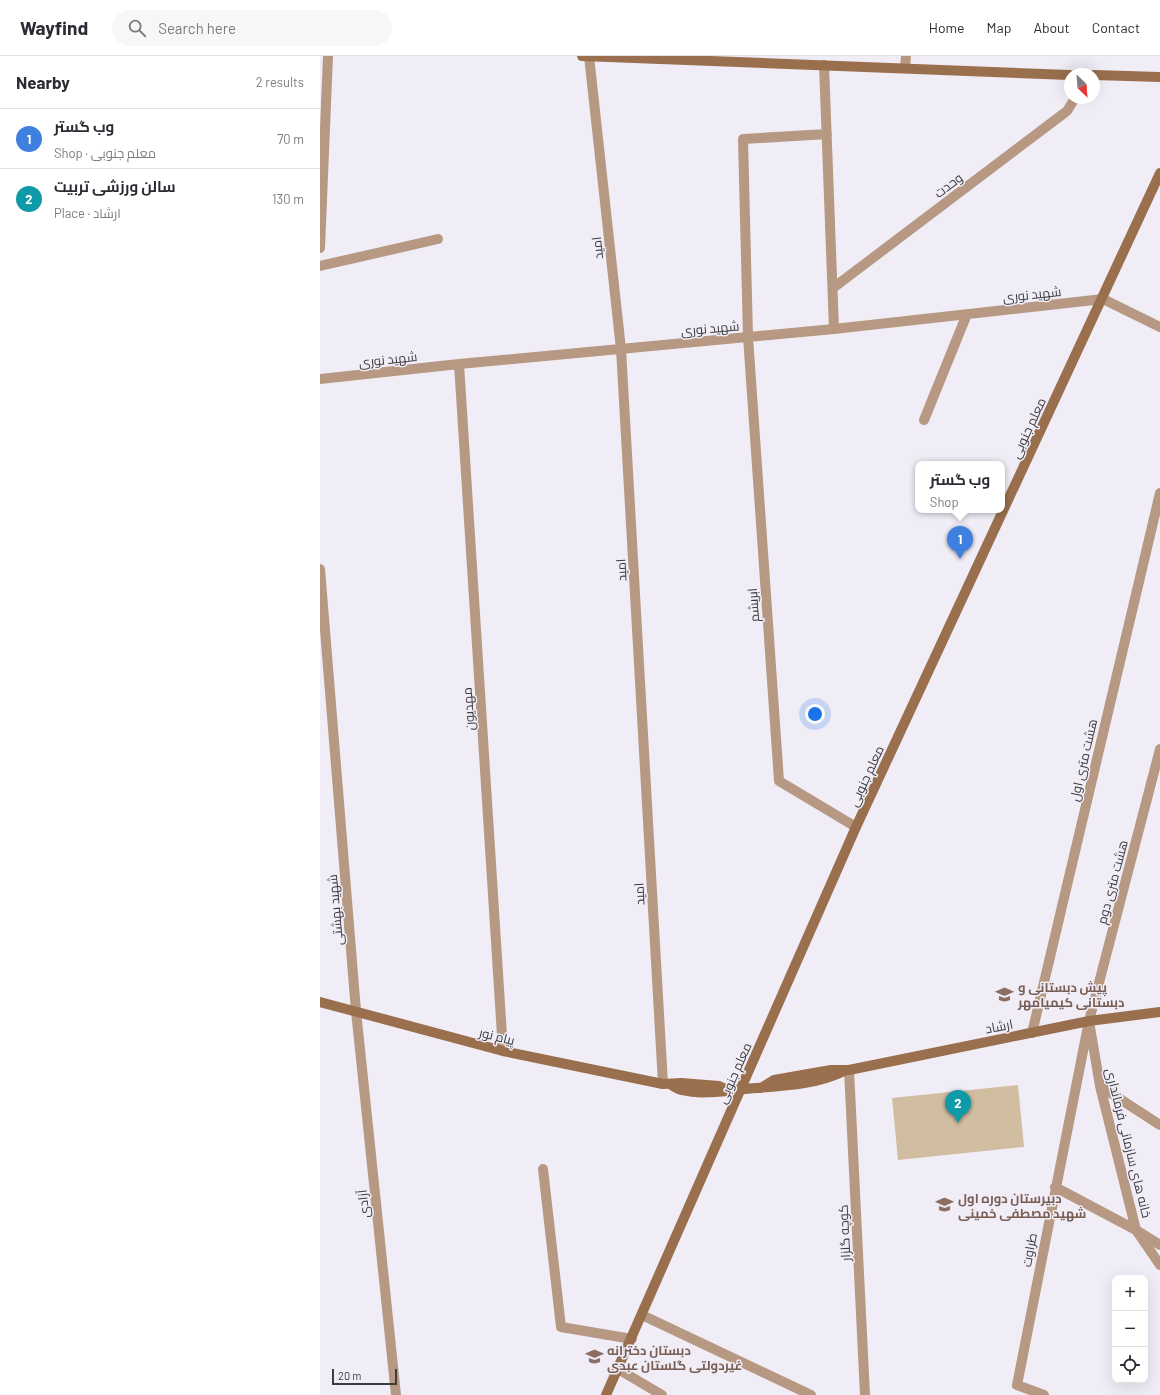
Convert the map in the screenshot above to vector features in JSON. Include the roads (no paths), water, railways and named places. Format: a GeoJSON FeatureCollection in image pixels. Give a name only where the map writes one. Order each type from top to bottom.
{"type":"FeatureCollection","features":[{"type":"Feature","properties":{"kind":"main road"},"geometry":{"type":"LineString","coordinates":[[582,56],[750,59],[824,65],[1064,74]]}},
{"type":"Feature","properties":{"kind":"main road"},"geometry":{"type":"LineString","coordinates":[[1100,75],[1160,77]]}},
{"type":"Feature","properties":{"kind":"main road","name":"معلم جنوبی"},"geometry":{"type":"LineString","coordinates":[[1005,508],[1160,173]]}},
{"type":"Feature","properties":{"kind":"main road","name":"معلم جنوبی"},"geometry":{"type":"LineString","coordinates":[[606,1395],[632,1339],[856,827],[1003,513]]}},
{"type":"Feature","properties":{"kind":"main road","name":"پیام نور"},"geometry":{"type":"LineString","coordinates":[[320,1002],[503,1051],[666,1084],[680,1090],[719,1093],[728,1090],[741,1089]]}},
{"type":"Feature","properties":{"kind":"main road","name":"ارشاد"},"geometry":{"type":"LineString","coordinates":[[741,1089],[761,1088],[774,1080],[831,1070],[846,1070],[1089,1021],[1160,1012]]}},
{"type":"Feature","properties":{"kind":"street"},"geometry":{"type":"LineString","coordinates":[[320,248],[328,56]]}},
{"type":"Feature","properties":{"kind":"street","name":"امید"},"geometry":{"type":"LineString","coordinates":[[589,56],[621,349],[666,1084]]}},
{"type":"Feature","properties":{"kind":"street"},"geometry":{"type":"LineString","coordinates":[[905,68],[906,56]]}},
{"type":"Feature","properties":{"kind":"street"},"geometry":{"type":"LineString","coordinates":[[824,65],[834,329]]}},
{"type":"Feature","properties":{"kind":"street","name":"وحدت"},"geometry":{"type":"LineString","coordinates":[[833,288],[1067,111],[1071,104]]}},
{"type":"Feature","properties":{"kind":"street"},"geometry":{"type":"LineString","coordinates":[[748,337],[743,138],[827,134]]}},
{"type":"Feature","properties":{"kind":"street"},"geometry":{"type":"LineString","coordinates":[[320,266],[438,239]]}},
{"type":"Feature","properties":{"kind":"street"},"geometry":{"type":"LineString","coordinates":[[1103,299],[1160,327]]}},
{"type":"Feature","properties":{"kind":"street","name":"شهید نوری"},"geometry":{"type":"LineString","coordinates":[[320,379],[459,364],[834,329],[1103,299]]}},
{"type":"Feature","properties":{"kind":"street"},"geometry":{"type":"LineString","coordinates":[[924,420],[967,314]]}},
{"type":"Feature","properties":{"kind":"street","name":"ابریشم"},"geometry":{"type":"LineString","coordinates":[[748,337],[778,781],[856,827]]}},
{"type":"Feature","properties":{"kind":"street","name":"مهدیون"},"geometry":{"type":"LineString","coordinates":[[459,364],[503,1051]]}},
{"type":"Feature","properties":{"kind":"street","name":"هشت متری اول"},"geometry":{"type":"LineString","coordinates":[[1032,1033],[1160,493]]}},
{"type":"Feature","properties":{"kind":"street","name":"شهید بهشتی"},"geometry":{"type":"LineString","coordinates":[[320,569],[356,1011]]}},
{"type":"Feature","properties":{"kind":"street","name":"هشت متری دوم"},"geometry":{"type":"LineString","coordinates":[[1089,1021],[1160,749]]}},
{"type":"Feature","properties":{"kind":"street","name":"آزادی"},"geometry":{"type":"LineString","coordinates":[[356,1011],[396,1395]]}},
{"type":"Feature","properties":{"kind":"street","name":"خانه های سازمانی فرمانداری"},"geometry":{"type":"LineString","coordinates":[[1089,1021],[1100,1086],[1136,1230],[1160,1265]]}},
{"type":"Feature","properties":{"kind":"street","name":"طراوت"},"geometry":{"type":"LineString","coordinates":[[1044,1395],[1017,1385],[1089,1021]]}},
{"type":"Feature","properties":{"kind":"street","name":"کوچه گلزار"},"geometry":{"type":"LineString","coordinates":[[846,1070],[866,1395]]}},
{"type":"Feature","properties":{"kind":"street"},"geometry":{"type":"LineString","coordinates":[[1100,1086],[1160,1125]]}},
{"type":"Feature","properties":{"kind":"street"},"geometry":{"type":"LineString","coordinates":[[543,1169],[561,1327],[632,1339]]}},
{"type":"Feature","properties":{"kind":"street"},"geometry":{"type":"LineString","coordinates":[[1055,1187],[1136,1230],[1160,1245]]}},
{"type":"Feature","properties":{"kind":"street"},"geometry":{"type":"LineString","coordinates":[[642,1316],[810,1395]]}},
{"type":"Feature","properties":{"kind":"street"},"geometry":{"type":"LineString","coordinates":[[618,1369],[662,1395]]}},
{"type":"Feature","properties":{"kind":"place","name":"وب گستر"},"geometry":{"type":"Point","coordinates":[960,559]}},
{"type":"Feature","properties":{"kind":"place","name":"پیش دبستانی و دبستانی کیمیامهر"},"geometry":{"type":"Point","coordinates":[1005,994]}},
{"type":"Feature","properties":{"kind":"place","name":"سالن ورزشی تربیت"},"geometry":{"type":"Point","coordinates":[958,1123]}},
{"type":"Feature","properties":{"kind":"place","name":"دبیرستان دوره اول شهید مصطفی خمینی"},"geometry":{"type":"Point","coordinates":[945,1205]}},
{"type":"Feature","properties":{"kind":"place","name":"دبستان دخترانه غیردولتی گلستان عبدی"},"geometry":{"type":"Point","coordinates":[594,1357]}}]}
